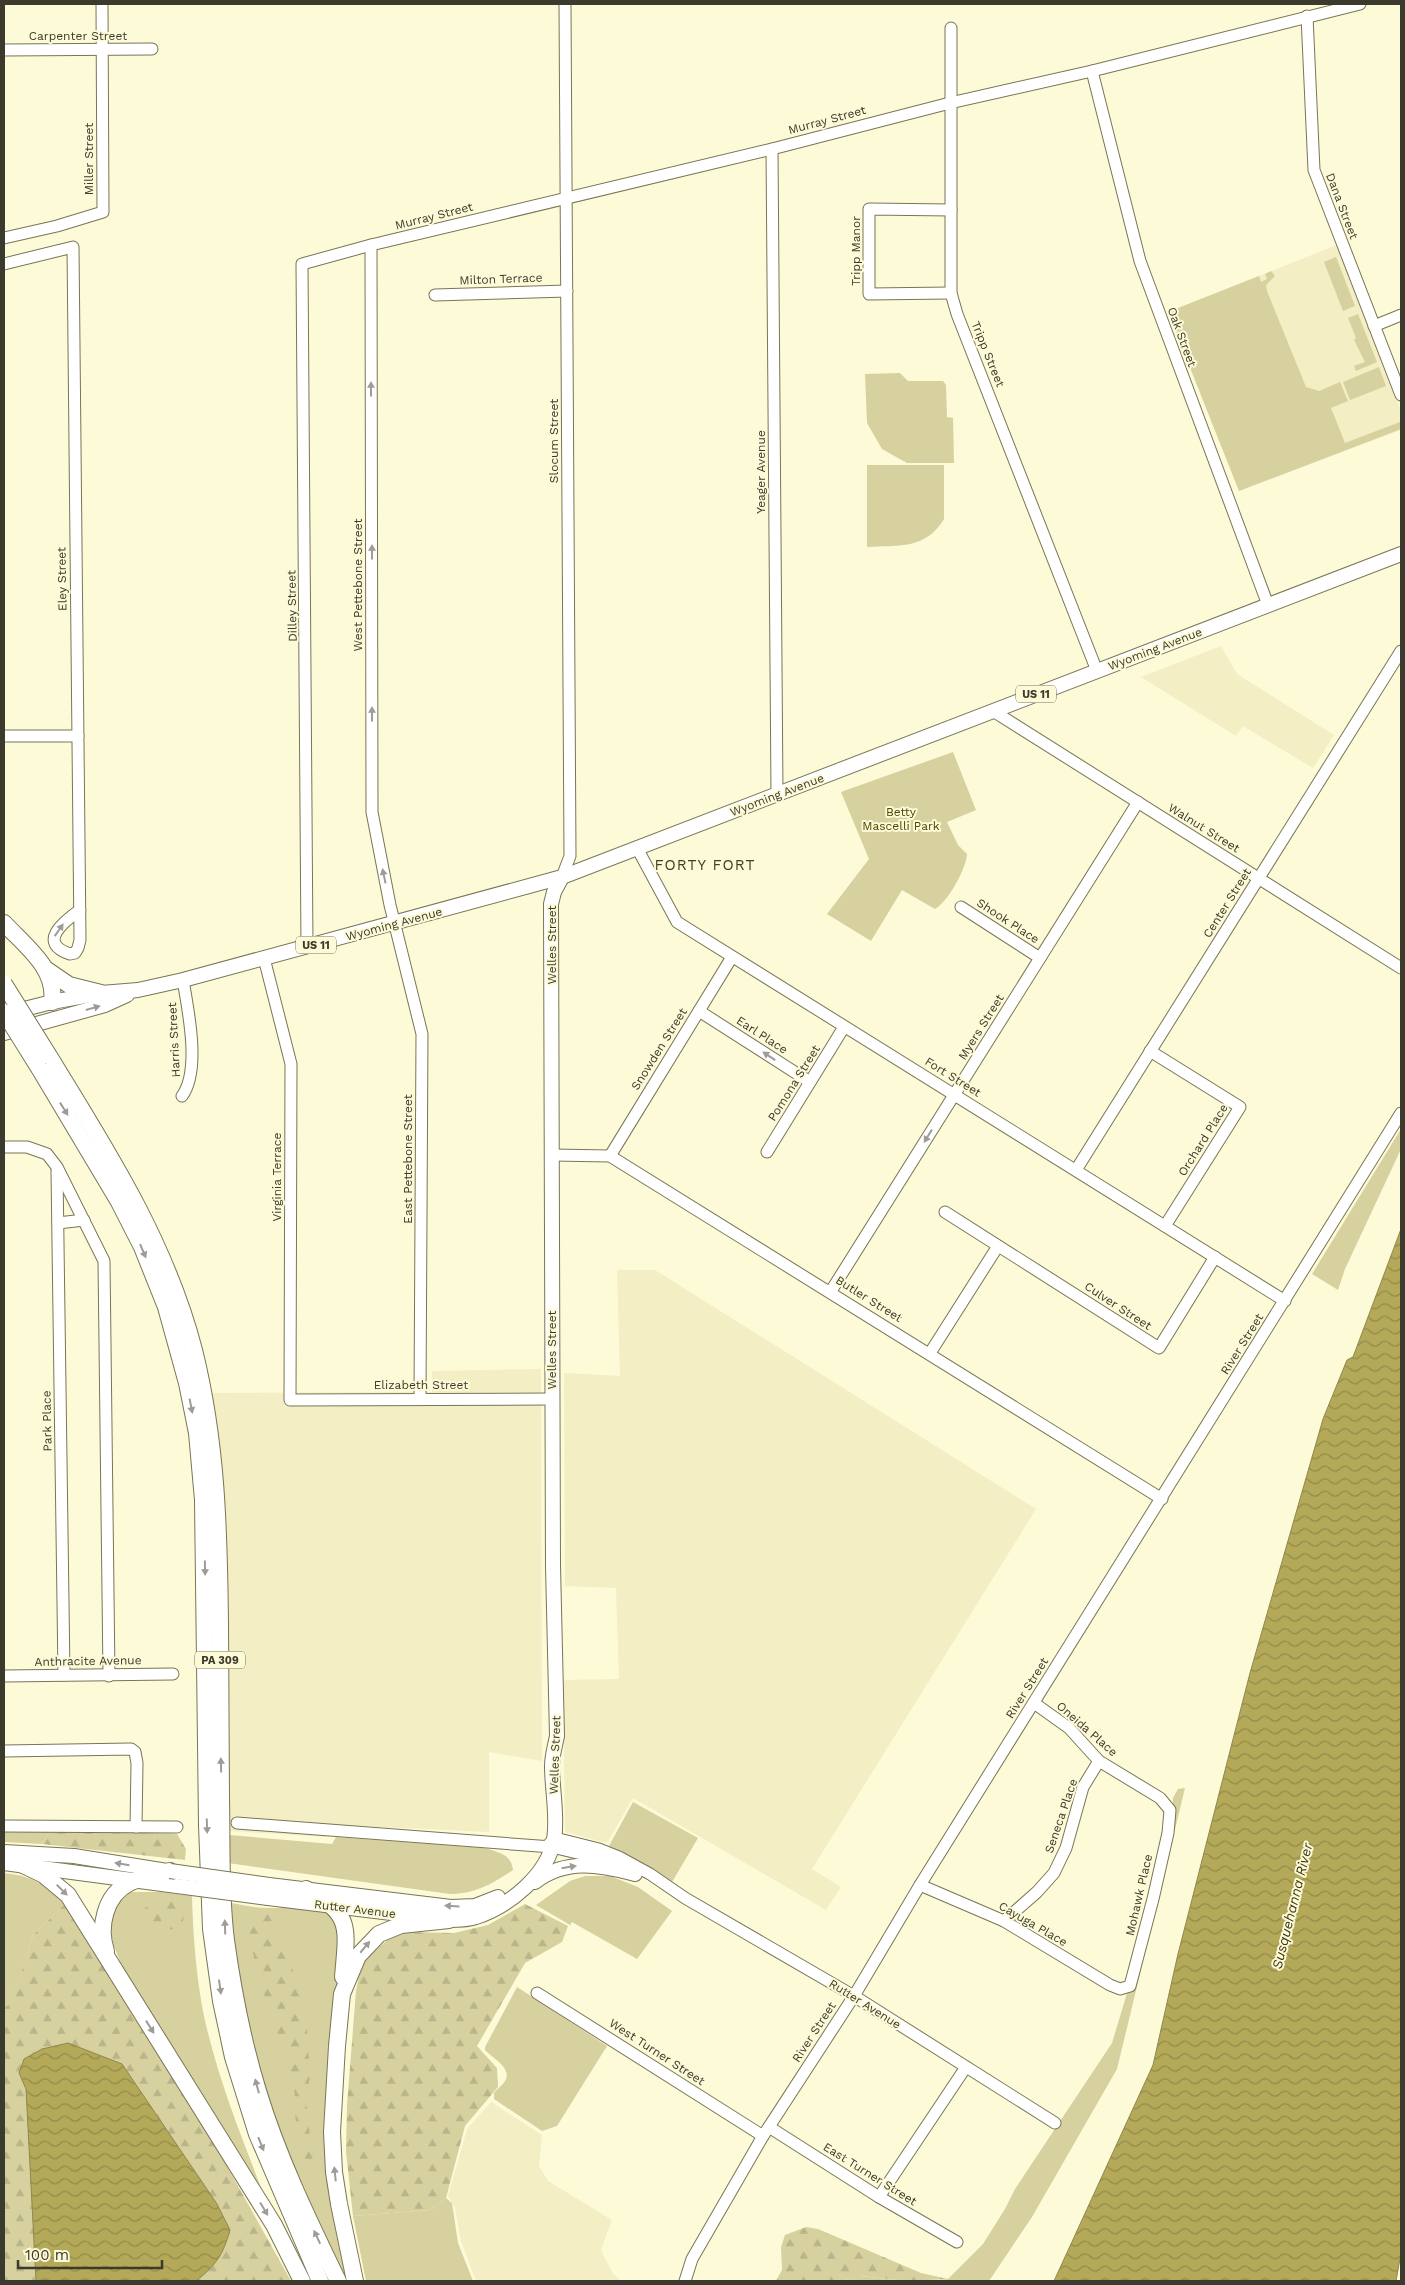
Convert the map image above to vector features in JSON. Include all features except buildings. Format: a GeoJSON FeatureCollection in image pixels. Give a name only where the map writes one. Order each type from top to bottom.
{"type":"FeatureCollection","features":[{"type":"Feature","properties":{"kind":"highway"},"geometry":{"type":"LineString","coordinates":[[4,922],[46,969],[69,985],[101,993]]}},
{"type":"Feature","properties":{"kind":"highway"},"geometry":{"type":"LineString","coordinates":[[46,969],[52,982],[52,1002]]}},
{"type":"Feature","properties":{"kind":"highway","name":"PA 309"},"geometry":{"type":"LineString","coordinates":[[4,984],[142,1247],[166,1307],[186,1383],[197,1433],[203,1500],[207,1825],[211,1929],[221,2001],[233,2057],[257,2134],[320,2281]]}},
{"type":"Feature","properties":{"kind":"highway","name":"PA 309"},"geometry":{"type":"LineString","coordinates":[[4,1013],[44,1062],[118,1168],[143,1215],[182,1306],[194,1352],[214,1461],[219,1541],[222,1832],[226,1937],[238,2011],[258,2091],[278,2150],[338,2281]]}},
{"type":"Feature","properties":{"kind":"highway"},"geometry":{"type":"LineString","coordinates":[[21,1864],[44,1874],[68,1895],[274,2225],[302,2281]]}},
{"type":"Feature","properties":{"kind":"highway"},"geometry":{"type":"LineString","coordinates":[[112,1968],[103,1942],[104,1921],[115,1895],[121,1888],[136,1881],[173,1879]]}},
{"type":"Feature","properties":{"kind":"highway"},"geometry":{"type":"LineString","coordinates":[[306,1889],[323,1898],[343,1919],[346,1937],[332,2132],[334,2172],[355,2281]]}},
{"type":"Feature","properties":{"kind":"highway"},"geometry":{"type":"LineString","coordinates":[[342,1994],[358,1956],[379,1934],[400,1925],[449,1920]]}},
{"type":"Feature","properties":{"kind":"main road","name":"Wyoming Avenue"},"geometry":{"type":"LineString","coordinates":[[4,1013],[52,1002],[101,993],[138,990],[183,980],[562,877],[1401,554]]}},
{"type":"Feature","properties":{"kind":"main road","name":"Welles Street"},"geometry":{"type":"LineString","coordinates":[[552,1839],[552,1764],[557,1736],[553,1566],[551,904],[554,892],[562,877]]}},
{"type":"Feature","properties":{"kind":"main road","name":"Wyoming Avenue"},"geometry":{"type":"LineString","coordinates":[[4,1033],[104,1005],[138,990]]}},
{"type":"Feature","properties":{"kind":"main road"},"geometry":{"type":"LineString","coordinates":[[46,1022],[52,1002]]}},
{"type":"Feature","properties":{"kind":"main road","name":"Rutter Avenue"},"geometry":{"type":"LineString","coordinates":[[268,1891],[306,1889],[451,1907],[475,1906],[496,1898],[517,1884],[534,1867],[552,1839]]}},
{"type":"Feature","properties":{"kind":"main road","name":"Rutter Avenue"},"geometry":{"type":"LineString","coordinates":[[4,1852],[74,1856],[173,1879],[268,1891],[332,1906],[449,1920],[475,1917],[512,1898],[540,1871],[552,1839]]}},
{"type":"Feature","properties":{"kind":"main road"},"geometry":{"type":"LineString","coordinates":[[4,1863],[136,1881]]}},
{"type":"Feature","properties":{"kind":"main road"},"geometry":{"type":"LineString","coordinates":[[512,1898],[545,1874],[571,1866],[601,1866],[635,1874]]}},
{"type":"Feature","properties":{"kind":"street","name":"Miller Street"},"geometry":{"type":"LineString","coordinates":[[4,238],[57,226],[103,212],[102,4]]}},
{"type":"Feature","properties":{"kind":"street","name":"Slocum Street"},"geometry":{"type":"LineString","coordinates":[[562,877],[570,856],[565,4]]}},
{"type":"Feature","properties":{"kind":"street","name":"Murray Street"},"geometry":{"type":"LineString","coordinates":[[302,264],[371,245],[772,149],[950,103],[1092,71],[1360,4]]}},
{"type":"Feature","properties":{"kind":"street","name":"Dana Street"},"geometry":{"type":"LineString","coordinates":[[1307,16],[1314,170],[1401,395]]}},
{"type":"Feature","properties":{"kind":"street","name":"Tripp Street"},"geometry":{"type":"LineString","coordinates":[[951,28],[951,293],[957,314],[1097,671]]}},
{"type":"Feature","properties":{"kind":"street","name":"Carpenter Street"},"geometry":{"type":"LineString","coordinates":[[4,50],[152,49]]}},
{"type":"Feature","properties":{"kind":"street","name":"Oak Street"},"geometry":{"type":"LineString","coordinates":[[1092,71],[1140,261],[1268,605]]}},
{"type":"Feature","properties":{"kind":"street","name":"Yeager Avenue"},"geometry":{"type":"LineString","coordinates":[[772,149],[777,794]]}},
{"type":"Feature","properties":{"kind":"street","name":"Tripp Manor"},"geometry":{"type":"LineString","coordinates":[[951,210],[869,209],[870,294],[951,293]]}},
{"type":"Feature","properties":{"kind":"street","name":"West Pettebone Street"},"geometry":{"type":"LineString","coordinates":[[371,245],[372,812],[395,923]]}},
{"type":"Feature","properties":{"kind":"street","name":"Eley Street"},"geometry":{"type":"LineString","coordinates":[[4,264],[73,247],[80,910]]}},
{"type":"Feature","properties":{"kind":"street","name":"Dilley Street"},"geometry":{"type":"LineString","coordinates":[[302,264],[307,947]]}},
{"type":"Feature","properties":{"kind":"street","name":"Milton Terrace"},"geometry":{"type":"LineString","coordinates":[[435,295],[567,291]]}},
{"type":"Feature","properties":{"kind":"street"},"geometry":{"type":"LineString","coordinates":[[1374,326],[1401,316]]}},
{"type":"Feature","properties":{"kind":"street","name":"Center Street"},"geometry":{"type":"LineString","coordinates":[[1076,1170],[1401,651]]}},
{"type":"Feature","properties":{"kind":"street","name":"Walnut Street"},"geometry":{"type":"LineString","coordinates":[[993,711],[1401,968]]}},
{"type":"Feature","properties":{"kind":"street"},"geometry":{"type":"LineString","coordinates":[[4,736],[78,736]]}},
{"type":"Feature","properties":{"kind":"street","name":"Myers Street"},"geometry":{"type":"LineString","coordinates":[[831,1292],[1138,802]]}},
{"type":"Feature","properties":{"kind":"street","name":"Fort Street"},"geometry":{"type":"LineString","coordinates":[[637,848],[677,922],[1285,1301]]}},
{"type":"Feature","properties":{"kind":"street","name":"Shook Place"},"geometry":{"type":"LineString","coordinates":[[961,908],[1040,958]]}},
{"type":"Feature","properties":{"kind":"street","name":"East Pettebone Street"},"geometry":{"type":"LineString","coordinates":[[395,923],[422,1034],[420,1398]]}},
{"type":"Feature","properties":{"kind":"street","name":"Snowden Street"},"geometry":{"type":"LineString","coordinates":[[610,1156],[732,957]]}},
{"type":"Feature","properties":{"kind":"street","name":"Virginia Terrace"},"geometry":{"type":"LineString","coordinates":[[264,958],[292,1074],[290,1400]]}},
{"type":"Feature","properties":{"kind":"street","name":"Harris Street"},"geometry":{"type":"LineString","coordinates":[[182,1096],[189,1085],[191,1072],[189,1024],[183,980]]}},
{"type":"Feature","properties":{"kind":"street","name":"Earl Place"},"geometry":{"type":"LineString","coordinates":[[699,1011],[810,1082]]}},
{"type":"Feature","properties":{"kind":"street","name":"Pomona Street"},"geometry":{"type":"LineString","coordinates":[[767,1152],[844,1027]]}},
{"type":"Feature","properties":{"kind":"street","name":"Orchard Place"},"geometry":{"type":"LineString","coordinates":[[1150,1051],[1240,1107],[1165,1226]]}},
{"type":"Feature","properties":{"kind":"street","name":"River Street"},"geometry":{"type":"LineString","coordinates":[[685,2281],[692,2259],[766,2131],[854,1996],[920,1884],[1162,1499],[1401,1113]]}},
{"type":"Feature","properties":{"kind":"street"},"geometry":{"type":"LineString","coordinates":[[4,1147],[27,1147],[47,1154],[57,1167],[104,1261],[108,1676]]}},
{"type":"Feature","properties":{"kind":"street"},"geometry":{"type":"LineString","coordinates":[[552,1155],[610,1156]]}},
{"type":"Feature","properties":{"kind":"street","name":"Butler Street"},"geometry":{"type":"LineString","coordinates":[[610,1156],[930,1353],[1162,1499]]}},
{"type":"Feature","properties":{"kind":"street","name":"Park Place"},"geometry":{"type":"LineString","coordinates":[[57,1167],[64,1675]]}},
{"type":"Feature","properties":{"kind":"street","name":"Culver Street"},"geometry":{"type":"LineString","coordinates":[[945,1212],[1159,1348],[1215,1257]]}},
{"type":"Feature","properties":{"kind":"street"},"geometry":{"type":"LineString","coordinates":[[58,1223],[84,1220]]}},
{"type":"Feature","properties":{"kind":"street"},"geometry":{"type":"LineString","coordinates":[[930,1353],[998,1246]]}},
{"type":"Feature","properties":{"kind":"street","name":"Elizabeth Street"},"geometry":{"type":"LineString","coordinates":[[290,1400],[420,1398],[552,1399]]}},
{"type":"Feature","properties":{"kind":"street","name":"Anthracite Avenue"},"geometry":{"type":"LineString","coordinates":[[4,1676],[174,1674]]}},
{"type":"Feature","properties":{"kind":"street","name":"Oneida Place"},"geometry":{"type":"LineString","coordinates":[[1034,1703],[1069,1728],[1099,1761],[1160,1798],[1170,1810]]}},
{"type":"Feature","properties":{"kind":"street"},"geometry":{"type":"LineString","coordinates":[[4,1751],[131,1749],[135,1752],[137,1763],[136,1827]]}},
{"type":"Feature","properties":{"kind":"street","name":"Seneca Place"},"geometry":{"type":"LineString","coordinates":[[1004,1921],[1037,1892],[1054,1873],[1066,1848],[1083,1787],[1099,1761]]}},
{"type":"Feature","properties":{"kind":"street","name":"Mohawk Place"},"geometry":{"type":"LineString","coordinates":[[1130,1986],[1168,1833],[1170,1810]]}},
{"type":"Feature","properties":{"kind":"street","name":"Rutter Avenue"},"geometry":{"type":"LineString","coordinates":[[237,1823],[552,1839],[586,1844],[619,1857],[650,1874],[671,1889],[854,1996],[1055,2123]]}},
{"type":"Feature","properties":{"kind":"street"},"geometry":{"type":"LineString","coordinates":[[4,1826],[177,1827]]}},
{"type":"Feature","properties":{"kind":"street","name":"Rutter Avenue"},"geometry":{"type":"LineString","coordinates":[[552,1839],[671,1889]]}},
{"type":"Feature","properties":{"kind":"street","name":"Cayuga Place"},"geometry":{"type":"LineString","coordinates":[[920,1884],[1004,1921],[1110,1986],[1120,1989],[1130,1986]]}},
{"type":"Feature","properties":{"kind":"street","name":"West Turner Street"},"geometry":{"type":"LineString","coordinates":[[537,1993],[766,2131]]}},
{"type":"Feature","properties":{"kind":"street"},"geometry":{"type":"LineString","coordinates":[[879,2197],[966,2067]]}},
{"type":"Feature","properties":{"kind":"street","name":"East Turner Street"},"geometry":{"type":"LineString","coordinates":[[766,2131],[957,2242]]}},
{"type":"Feature","properties":{"kind":"shaded area"},"geometry":{"type":"Polygon","coordinates":[[[1337,245],[1401,410],[1401,430],[1239,491],[1168,312],[1337,245]]]}},
{"type":"Feature","properties":{"kind":"shaded area"},"geometry":{"type":"Polygon","coordinates":[[[1221,646],[1237,674],[1334,735],[1313,768],[1243,726],[1236,736],[1141,677],[1221,646]]]}},
{"type":"Feature","properties":{"kind":"shaded area"},"geometry":{"type":"Polygon","coordinates":[[[617,1270],[655,1270],[1036,1509],[812,1869],[841,1887],[826,1910],[633,1798],[607,1843],[565,1832],[563,1680],[619,1679],[616,1588],[565,1586],[564,1373],[620,1376],[617,1270]]]}},
{"type":"Feature","properties":{"kind":"shaded area"},"geometry":{"type":"Polygon","coordinates":[[[541,1369],[542,1761],[489,1752],[489,1832],[336,1825],[326,1837],[229,1831],[228,1587],[223,1479],[211,1393],[432,1392],[432,1371],[541,1369]]]}},
{"type":"Feature","properties":{"kind":"shaded area"},"geometry":{"type":"Polygon","coordinates":[[[491,2102],[542,2135],[539,2166],[548,2181],[612,2220],[601,2250],[613,2274],[621,2281],[476,2281],[461,2241],[455,2208],[448,2196],[467,2129],[491,2102]]]}},
{"type":"Feature","properties":{"kind":"green space"},"geometry":{"type":"Polygon","coordinates":[[[1336,257],[1355,306],[1343,311],[1324,262],[1336,257]]]}},
{"type":"Feature","properties":{"kind":"green space"},"geometry":{"type":"Polygon","coordinates":[[[1271,271],[1275,276],[1266,285],[1267,291],[1306,387],[1319,391],[1340,382],[1348,401],[1331,408],[1345,443],[1400,422],[1401,429],[1239,491],[1168,312],[1259,276],[1261,282],[1267,279],[1265,274],[1271,271]]]}},
{"type":"Feature","properties":{"kind":"green space"},"geometry":{"type":"Polygon","coordinates":[[[1358,314],[1377,362],[1356,371],[1354,366],[1365,362],[1354,340],[1356,338],[1348,318],[1358,314]]]}},
{"type":"Feature","properties":{"kind":"green space"},"geometry":{"type":"Polygon","coordinates":[[[1379,367],[1386,386],[1350,400],[1343,382],[1379,367]]]}},
{"type":"Feature","properties":{"kind":"green space"},"geometry":{"type":"Polygon","coordinates":[[[900,373],[908,381],[943,381],[946,385],[947,417],[953,418],[954,463],[907,463],[882,449],[867,423],[865,374],[900,373]]]}},
{"type":"Feature","properties":{"kind":"green space"},"geometry":{"type":"Polygon","coordinates":[[[867,465],[944,465],[944,519],[937,529],[920,541],[910,544],[867,547],[867,465]]]}},
{"type":"Feature","properties":{"kind":"green space","name":"Betty Mascelli Park"},"geometry":{"type":"Polygon","coordinates":[[[953,752],[976,810],[947,822],[958,845],[967,854],[960,876],[945,900],[935,909],[902,890],[871,941],[827,914],[869,859],[841,792],[953,752]]]}},
{"type":"Feature","properties":{"kind":"green space"},"geometry":{"type":"Polygon","coordinates":[[[1401,1129],[1401,1149],[1345,1269],[1338,1290],[1312,1274],[1401,1129]]]}},
{"type":"Feature","properties":{"kind":"green space"},"geometry":{"type":"Polygon","coordinates":[[[1185,1788],[1117,2069],[1032,2217],[989,2281],[932,2281],[948,2279],[983,2244],[1015,2189],[1112,2043],[1134,1970],[1173,1818],[1173,1798],[1178,1789],[1185,1788]]]}},
{"type":"Feature","properties":{"kind":"green space"},"geometry":{"type":"Polygon","coordinates":[[[633,1802],[698,1838],[672,1882],[609,1846],[633,1802]]]}},
{"type":"Feature","properties":{"kind":"green space"},"geometry":{"type":"Polygon","coordinates":[[[4,1829],[51,1829],[42,1844],[4,1842],[4,1829]]]}},
{"type":"Feature","properties":{"kind":"green space"},"geometry":{"type":"Polygon","coordinates":[[[51,1829],[177,1834],[186,1849],[185,1860],[42,1844],[51,1829]]]}},
{"type":"Feature","properties":{"kind":"green space"},"geometry":{"type":"Polygon","coordinates":[[[229,1835],[332,1844],[336,1837],[485,1848],[507,1857],[513,1870],[476,1890],[450,1894],[228,1863],[229,1835]]]}},
{"type":"Feature","properties":{"kind":"green space"},"geometry":{"type":"Polygon","coordinates":[[[4,1873],[22,1876],[38,1882],[52,1891],[65,1904],[33,1935],[12,2003],[4,2008],[4,1873]]]}},
{"type":"Feature","properties":{"kind":"green space"},"geometry":{"type":"Polygon","coordinates":[[[585,1876],[610,1876],[638,1887],[672,1911],[637,1959],[572,1922],[570,1925],[536,1905],[570,1881],[585,1876]]]}},
{"type":"Feature","properties":{"kind":"green space"},"geometry":{"type":"Polygon","coordinates":[[[131,1892],[161,1892],[192,1896],[196,1963],[207,2029],[226,2093],[265,2198],[123,1969],[114,1946],[111,1931],[113,1916],[119,1902],[131,1892]]]}},
{"type":"Feature","properties":{"kind":"green space"},"geometry":{"type":"Polygon","coordinates":[[[159,1897],[181,1900],[185,1904],[183,1921],[175,1930],[151,1925],[141,1918],[140,1912],[159,1897]]]}},
{"type":"Feature","properties":{"kind":"green space"},"geometry":{"type":"Polygon","coordinates":[[[231,1903],[263,1908],[309,1908],[325,1913],[334,1921],[339,1947],[340,1974],[333,2009],[329,2047],[327,2081],[328,2148],[330,2182],[335,2215],[349,2281],[319,2231],[285,2150],[259,2076],[233,1949],[231,1903]]]}},
{"type":"Feature","properties":{"kind":"green space"},"geometry":{"type":"Polygon","coordinates":[[[65,1904],[224,2161],[291,2281],[4,2281],[4,2008],[12,2002],[33,1935],[65,1904]]]}},
{"type":"Feature","properties":{"kind":"green space"},"geometry":{"type":"Polygon","coordinates":[[[525,1904],[568,1926],[562,1942],[525,1963],[477,2046],[497,2068],[498,2087],[465,2126],[446,2198],[430,2210],[353,2216],[346,2152],[347,2105],[356,1991],[360,1971],[367,1958],[392,1936],[408,1932],[454,1933],[488,1925],[525,1904]]]}},
{"type":"Feature","properties":{"kind":"green space"},"geometry":{"type":"Polygon","coordinates":[[[270,1914],[296,1978],[307,2027],[310,2076],[306,2102],[313,2161],[307,2166],[296,2129],[294,2081],[257,1974],[247,1920],[270,1914]]]}},
{"type":"Feature","properties":{"kind":"green space"},"geometry":{"type":"Polygon","coordinates":[[[517,1987],[607,2046],[557,2126],[542,2131],[494,2099],[494,2093],[503,2084],[507,2076],[501,2064],[485,2050],[517,1987]]]}},
{"type":"Feature","properties":{"kind":"green space"},"geometry":{"type":"Polygon","coordinates":[[[446,2198],[452,2203],[458,2243],[473,2281],[366,2281],[353,2216],[430,2210],[446,2198]]]}},
{"type":"Feature","properties":{"kind":"green space"},"geometry":{"type":"Polygon","coordinates":[[[806,2227],[818,2229],[921,2273],[948,2279],[907,2281],[861,2276],[841,2281],[776,2281],[782,2270],[781,2247],[785,2235],[806,2227]]]}},
{"type":"Feature","properties":{"kind":"green space"},"geometry":{"type":"Polygon","coordinates":[[[860,2276],[907,2281],[841,2281],[860,2276]]]}},
{"type":"Feature","properties":{"kind":"water","name":"Susquehanna River"},"geometry":{"type":"Polygon","coordinates":[[[1401,1229],[1401,2253],[1396,2281],[1054,2281],[1153,2065],[1178,1954],[1250,1673],[1323,1419],[1347,1360],[1353,1357],[1401,1229]]]}},
{"type":"Feature","properties":{"kind":"water"},"geometry":{"type":"Polygon","coordinates":[[[68,2043],[122,2064],[217,2204],[230,2230],[218,2259],[196,2281],[36,2281],[26,2089],[19,2073],[24,2059],[42,2049],[68,2043]]]}},
{"type":"Feature","properties":{"kind":"district","name":"FORTY FORT"},"geometry":{"type":"Point","coordinates":[705,865]}}]}
